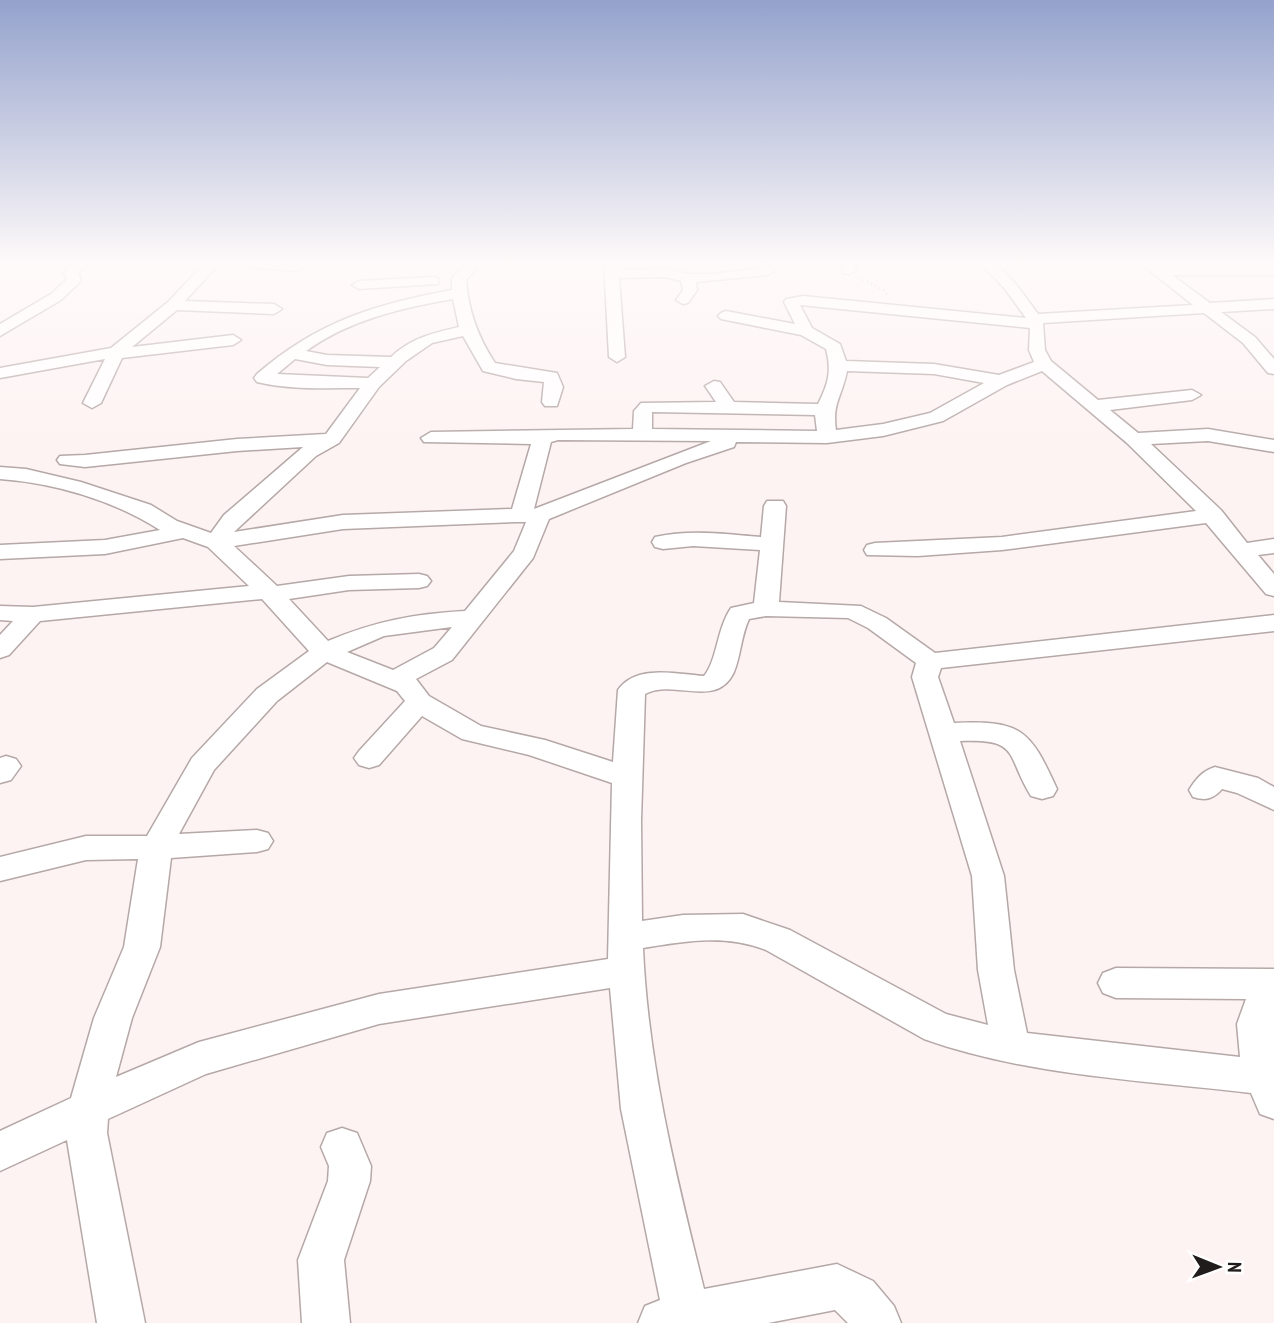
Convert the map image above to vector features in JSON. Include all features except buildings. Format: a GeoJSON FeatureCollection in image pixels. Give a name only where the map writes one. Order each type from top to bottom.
{"type":"FeatureCollection","features":[{"type":"Feature","properties":{"kind":"street"},"geometry":{"type":"LineString","coordinates":[[92,403],[116,353],[150,325]]}},
{"type":"Feature","properties":{"kind":"street"},"geometry":{"type":"LineString","coordinates":[[341,325],[302,344],[263,378],[296,382],[373,383]]}},
{"type":"Feature","properties":{"kind":"street"},"geometry":{"type":"LineString","coordinates":[[465,325],[489,367],[516,374],[551,377],[554,387],[551,402]]}},
{"type":"Feature","properties":{"kind":"street"},"geometry":{"type":"LineString","coordinates":[[616,325],[617,357]]}},
{"type":"Feature","properties":{"kind":"street"},"geometry":{"type":"LineString","coordinates":[[773,325],[806,331],[834,347],[839,366],[835,388],[824,410],[827,437]]}},
{"type":"Feature","properties":{"kind":"street"},"geometry":{"type":"LineString","coordinates":[[803,325],[806,331]]}},
{"type":"Feature","properties":{"kind":"street"},"geometry":{"type":"LineString","coordinates":[[1035,325],[1037,349],[1044,364],[1134,439],[1213,515],[1274,589]]}},
{"type":"Feature","properties":{"kind":"street"},"geometry":{"type":"LineString","coordinates":[[1230,325],[1249,340],[1274,369]]}},
{"type":"Feature","properties":{"kind":"street"},"geometry":{"type":"LineString","coordinates":[[216,542],[232,520],[309,452],[332,439],[373,383],[415,345],[466,330]]}},
{"type":"Feature","properties":{"kind":"street"},"geometry":{"type":"LineString","coordinates":[[0,373],[116,353],[233,340]]}},
{"type":"Feature","properties":{"kind":"street"},"geometry":{"type":"LineString","coordinates":[[292,355],[327,360],[396,362]]}},
{"type":"Feature","properties":{"kind":"street"},"geometry":{"type":"LineString","coordinates":[[431,438],[542,438],[558,434],[827,437],[914,425],[947,412],[1000,381],[1044,364]]}},
{"type":"Feature","properties":{"kind":"street"},"geometry":{"type":"LineString","coordinates":[[839,366],[934,369],[1000,381]]}},
{"type":"Feature","properties":{"kind":"street"},"geometry":{"type":"LineString","coordinates":[[714,386],[729,407]]}},
{"type":"Feature","properties":{"kind":"street"},"geometry":{"type":"LineString","coordinates":[[1093,406],[1192,395]]}},
{"type":"Feature","properties":{"kind":"street"},"geometry":{"type":"LineString","coordinates":[[642,437],[643,411],[647,407],[824,410]]}},
{"type":"Feature","properties":{"kind":"street"},"geometry":{"type":"LineString","coordinates":[[0,473],[26,475],[74,486],[143,510],[182,532],[216,542],[343,522],[530,516],[595,495],[650,470],[717,446],[760,435]]}},
{"type":"Feature","properties":{"kind":"street"},"geometry":{"type":"LineString","coordinates":[[1134,439],[1208,435],[1274,446]]}},
{"type":"Feature","properties":{"kind":"street"},"geometry":{"type":"LineString","coordinates":[[395,680],[443,654],[525,553],[542,438]]}},
{"type":"Feature","properties":{"kind":"street"},"geometry":{"type":"LineString","coordinates":[[67,460],[85,461],[237,445],[332,439]]}},
{"type":"Feature","properties":{"kind":"street"},"geometry":{"type":"LineString","coordinates":[[766,609],[775,506]]}},
{"type":"Feature","properties":{"kind":"street"},"geometry":{"type":"LineString","coordinates":[[875,550],[925,551],[990,546],[1213,515]]}},
{"type":"Feature","properties":{"kind":"street"},"geometry":{"type":"LineString","coordinates":[[0,552],[105,547],[182,532]]}},
{"type":"Feature","properties":{"kind":"street"},"geometry":{"type":"LineString","coordinates":[[663,542],[693,539],[772,544]]}},
{"type":"Feature","properties":{"kind":"street"},"geometry":{"type":"LineString","coordinates":[[216,542],[270,592],[324,652],[407,685],[419,702],[472,733],[534,747],[627,777]]}},
{"type":"Feature","properties":{"kind":"street"},"geometry":{"type":"LineString","coordinates":[[1243,551],[1274,546]]}},
{"type":"Feature","properties":{"kind":"street"},"geometry":{"type":"LineString","coordinates":[[0,613],[33,614],[349,583],[419,581]]}},
{"type":"Feature","properties":{"kind":"street"},"geometry":{"type":"LineString","coordinates":[[877,1323],[858,1297],[837,1287],[674,1319],[632,1041],[626,954],[627,777],[632,691],[649,681],[709,684],[717,681],[722,674],[729,631],[735,619],[740,613],[766,609],[852,611],[877,623],[930,661],[1274,624]]}},
{"type":"Feature","properties":{"kind":"street"},"geometry":{"type":"LineString","coordinates":[[0,650],[33,614]]}},
{"type":"Feature","properties":{"kind":"street"},"geometry":{"type":"LineString","coordinates":[[121,1323],[86,1133],[113,1018],[142,947],[154,877],[156,847],[202,765],[267,695],[324,652],[377,630],[426,621],[472,618]]}},
{"type":"Feature","properties":{"kind":"street"},"geometry":{"type":"LineString","coordinates":[[930,661],[925,677],[988,876],[996,970],[1011,1048]]}},
{"type":"Feature","properties":{"kind":"street"},"geometry":{"type":"LineString","coordinates":[[369,758],[419,702]]}},
{"type":"Feature","properties":{"kind":"street"},"geometry":{"type":"LineString","coordinates":[[942,733],[986,733],[1012,737],[1024,748],[1042,789]]}},
{"type":"Feature","properties":{"kind":"street"},"geometry":{"type":"LineString","coordinates":[[1204,790],[1215,777],[1247,785],[1274,800]]}},
{"type":"Feature","properties":{"kind":"street"},"geometry":{"type":"LineString","coordinates":[[0,869],[86,848],[257,841]]}},
{"type":"Feature","properties":{"kind":"street"},"geometry":{"type":"LineString","coordinates":[[0,1152],[199,1059],[354,1015],[490,990],[626,954],[683,928],[743,927],[778,940],[937,1028],[1011,1048],[1269,1089],[1257,1045],[1258,1011],[1274,990]]}},
{"type":"Feature","properties":{"kind":"street"},"geometry":{"type":"LineString","coordinates":[[1116,982],[1274,984]]}},
{"type":"Feature","properties":{"kind":"street"},"geometry":{"type":"LineString","coordinates":[[326,1323],[321,1260],[349,1181],[350,1166],[342,1147]]}}]}
